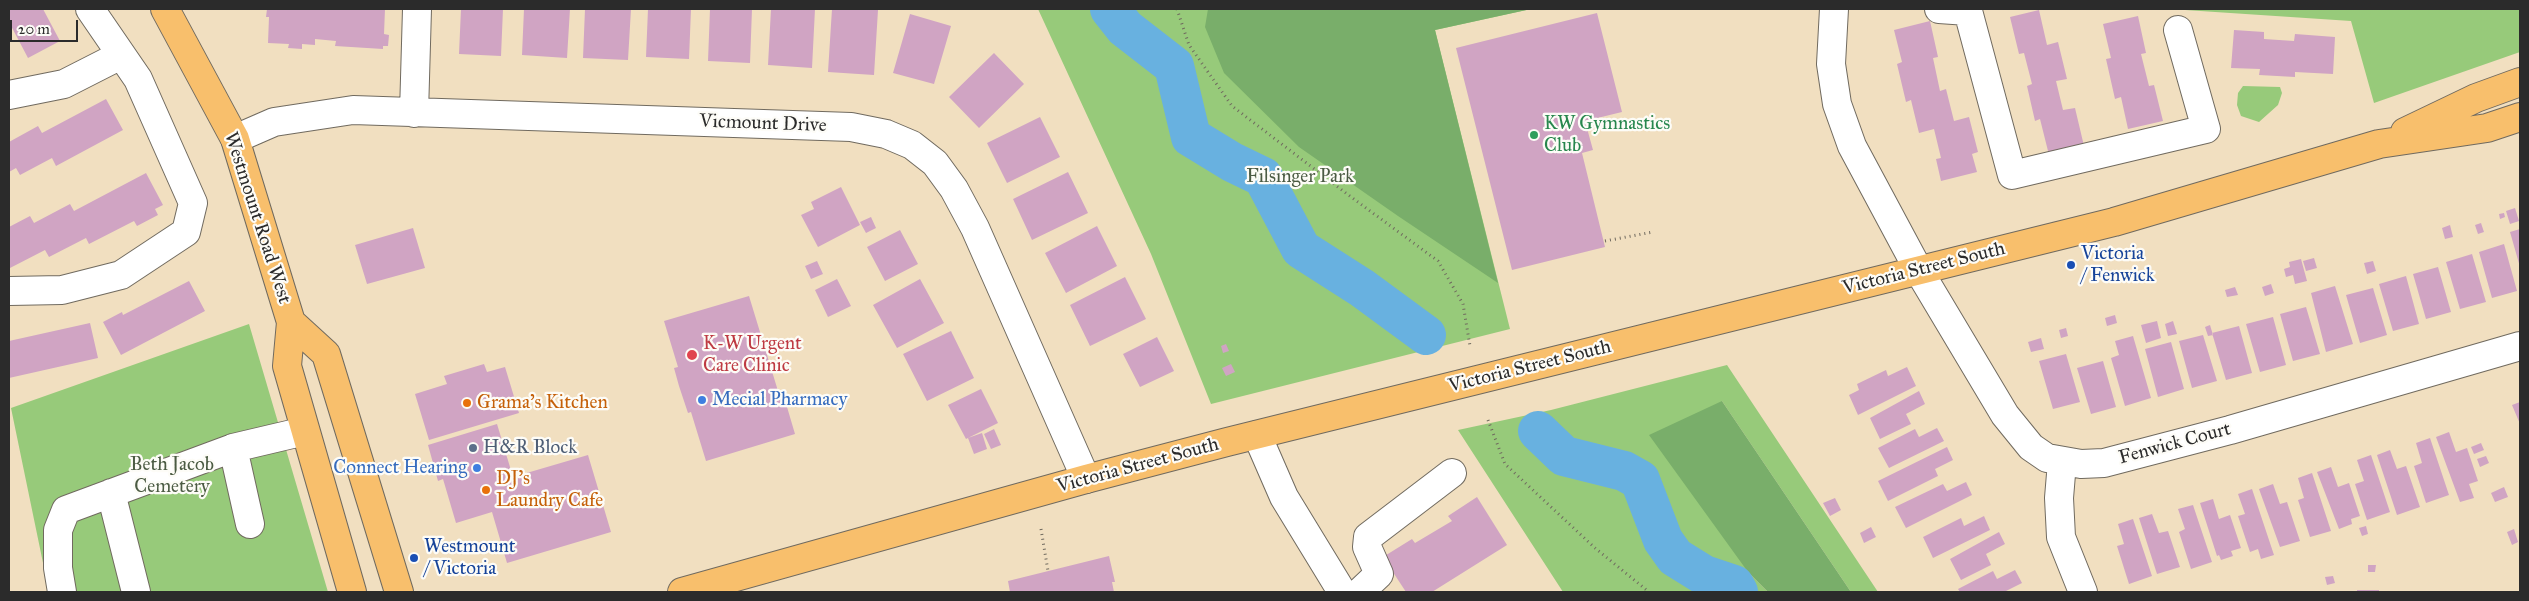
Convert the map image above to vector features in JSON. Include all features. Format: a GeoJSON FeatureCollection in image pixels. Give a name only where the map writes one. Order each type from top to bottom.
{"type":"FeatureCollection","features":[{"type":"Feature","properties":{"kind":"main road","name":"Westmount Road West"},"geometry":{"type":"LineString","coordinates":[[165,9],[235,139],[291,322],[287,366],[352,592]]}},
{"type":"Feature","properties":{"kind":"main road","name":"Victoria Street South"},"geometry":{"type":"LineString","coordinates":[[2379,144],[2476,98],[2520,82]]}},
{"type":"Feature","properties":{"kind":"main road","name":"Victoria Street South"},"geometry":{"type":"LineString","coordinates":[[682,592],[1086,479],[2114,222],[2379,144],[2487,128],[2520,117]]}},
{"type":"Feature","properties":{"kind":"main road","name":"Westmount Road West"},"geometry":{"type":"LineString","coordinates":[[291,322],[326,354],[399,592]]}},
{"type":"Feature","properties":{"kind":"street"},"geometry":{"type":"LineString","coordinates":[[9,292],[62,290],[121,275],[186,232],[193,203],[138,79],[90,9]]}},
{"type":"Feature","properties":{"kind":"street"},"geometry":{"type":"LineString","coordinates":[[414,113],[417,9]]}},
{"type":"Feature","properties":{"kind":"street","name":"Fenwick Court"},"geometry":{"type":"LineString","coordinates":[[1834,9],[1832,64],[1837,104],[1852,146],[1920,271],[2004,415],[2031,447],[2047,458],[2082,464],[2104,463],[2239,428],[2520,346]]}},
{"type":"Feature","properties":{"kind":"street"},"geometry":{"type":"LineString","coordinates":[[1938,9],[1968,11],[2012,175],[2206,129],[2178,30]]}},
{"type":"Feature","properties":{"kind":"street"},"geometry":{"type":"LineString","coordinates":[[9,95],[64,84],[121,54]]}},
{"type":"Feature","properties":{"kind":"street","name":"Vicmount Drive"},"geometry":{"type":"LineString","coordinates":[[235,139],[274,122],[310,115],[353,110],[851,128],[886,134],[912,145],[935,163],[954,190],[975,228],[1086,479]]}},
{"type":"Feature","properties":{"kind":"street"},"geometry":{"type":"LineString","coordinates":[[62,592],[58,568],[58,530],[66,510],[233,448],[305,431]]}},
{"type":"Feature","properties":{"kind":"street"},"geometry":{"type":"LineString","coordinates":[[1257,435],[1284,497],[1342,592]]}},
{"type":"Feature","properties":{"kind":"street"},"geometry":{"type":"LineString","coordinates":[[233,448],[250,524]]}},
{"type":"Feature","properties":{"kind":"street"},"geometry":{"type":"LineString","coordinates":[[2062,462],[2059,498],[2061,538],[2083,592]]}},
{"type":"Feature","properties":{"kind":"street"},"geometry":{"type":"LineString","coordinates":[[1360,592],[1379,574],[1367,547],[1368,537],[1452,473]]}},
{"type":"Feature","properties":{"kind":"street"},"geometry":{"type":"LineString","coordinates":[[111,493],[136,592]]}},
{"type":"Feature","properties":{"kind":"path"},"geometry":{"type":"LineString","coordinates":[[1177,9],[1189,45],[1232,106],[1438,261],[1463,304],[1470,346]]}},
{"type":"Feature","properties":{"kind":"path"},"geometry":{"type":"LineString","coordinates":[[1604,241],[1654,232]]}},
{"type":"Feature","properties":{"kind":"path"},"geometry":{"type":"LineString","coordinates":[[1488,420],[1505,464],[1595,548],[1649,592]]}},
{"type":"Feature","properties":{"kind":"path"},"geometry":{"type":"LineString","coordinates":[[1041,529],[1048,571]]}},
{"type":"Feature","properties":{"kind":"green space","name":"Filsinger Park"},"geometry":{"type":"Polygon","coordinates":[[[1038,9],[1531,9],[1435,30],[1510,329],[1211,404],[1151,254],[1038,9]]]}},
{"type":"Feature","properties":{"kind":"green space"},"geometry":{"type":"Polygon","coordinates":[[[1208,9],[1531,9],[1435,30],[1498,283],[1299,147],[1224,73],[1205,27],[1208,9]]]}},
{"type":"Feature","properties":{"kind":"green space"},"geometry":{"type":"Polygon","coordinates":[[[2170,9],[2520,9],[2520,52],[2374,103],[2351,21],[2170,9]]]}},
{"type":"Feature","properties":{"kind":"green space"},"geometry":{"type":"Polygon","coordinates":[[[2243,86],[2280,87],[2282,93],[2278,105],[2259,122],[2241,116],[2237,105],[2238,93],[2243,86]]]}},
{"type":"Feature","properties":{"kind":"green space","name":"Beth Jacob Cemetery"},"geometry":{"type":"Polygon","coordinates":[[[249,324],[328,592],[49,592],[11,408],[249,324]]]}},
{"type":"Feature","properties":{"kind":"green space"},"geometry":{"type":"Polygon","coordinates":[[[1727,365],[1878,592],[1851,592],[1722,401],[1748,572],[1768,592],[1563,592],[1458,430],[1551,410],[1727,365]]]}},
{"type":"Feature","properties":{"kind":"green space"},"geometry":{"type":"Polygon","coordinates":[[[1722,401],[1851,592],[1768,592],[1748,572],[1649,435],[1722,401]]]}},
{"type":"Feature","properties":{"kind":"building"},"geometry":{"type":"Polygon","coordinates":[[[9,9],[43,9],[60,41],[28,58],[9,22],[9,9]]]}},
{"type":"Feature","properties":{"kind":"building"},"geometry":{"type":"Polygon","coordinates":[[[267,9],[385,9],[384,34],[389,35],[388,46],[383,46],[383,49],[335,46],[336,41],[315,39],[315,45],[302,44],[302,49],[288,48],[289,44],[268,43],[269,17],[266,17],[267,9]]]}},
{"type":"Feature","properties":{"kind":"building"},"geometry":{"type":"Polygon","coordinates":[[[461,9],[503,9],[501,56],[459,54],[461,9]]]}},
{"type":"Feature","properties":{"kind":"building"},"geometry":{"type":"Polygon","coordinates":[[[524,9],[570,9],[567,58],[522,55],[524,9]]]}},
{"type":"Feature","properties":{"kind":"building"},"geometry":{"type":"Polygon","coordinates":[[[585,9],[631,9],[628,60],[583,58],[585,9]]]}},
{"type":"Feature","properties":{"kind":"building"},"geometry":{"type":"Polygon","coordinates":[[[648,9],[691,9],[689,59],[646,57],[648,9]]]}},
{"type":"Feature","properties":{"kind":"building"},"geometry":{"type":"Polygon","coordinates":[[[710,9],[752,9],[750,63],[708,61],[710,9]]]}},
{"type":"Feature","properties":{"kind":"building"},"geometry":{"type":"Polygon","coordinates":[[[771,9],[815,9],[812,68],[768,65],[771,9]]]}},
{"type":"Feature","properties":{"kind":"building"},"geometry":{"type":"Polygon","coordinates":[[[832,9],[878,10],[874,75],[828,72],[832,9]]]}},
{"type":"Feature","properties":{"kind":"building"},"geometry":{"type":"Polygon","coordinates":[[[2039,10],[2047,45],[2058,42],[2067,79],[2056,81],[2063,110],[2075,108],[2084,146],[2049,155],[2040,119],[2035,121],[2027,86],[2032,84],[2024,53],[2019,54],[2010,17],[2039,10]]]}},
{"type":"Feature","properties":{"kind":"building","name":"KW Gymnastics Club"},"geometry":{"type":"Polygon","coordinates":[[[1597,13],[1622,112],[1585,121],[1593,150],[1582,153],[1605,247],[1512,270],[1456,48],[1597,13]]]}},
{"type":"Feature","properties":{"kind":"building"},"geometry":{"type":"Polygon","coordinates":[[[910,14],[951,26],[934,84],[893,73],[910,14]]]}},
{"type":"Feature","properties":{"kind":"building"},"geometry":{"type":"Polygon","coordinates":[[[2138,16],[2146,53],[2141,54],[2149,86],[2154,85],[2163,121],[2128,129],[2121,97],[2115,99],[2106,59],[2111,58],[2103,24],[2138,16]]]}},
{"type":"Feature","properties":{"kind":"building"},"geometry":{"type":"Polygon","coordinates":[[[1930,21],[1938,57],[1933,58],[1940,91],[1946,89],[1954,121],[1969,117],[1978,152],[1972,154],[1977,172],[1941,181],[1936,159],[1941,158],[1934,129],[1919,133],[1911,100],[1906,102],[1897,64],[1902,62],[1894,30],[1930,21]]]}},
{"type":"Feature","properties":{"kind":"building"},"geometry":{"type":"Polygon","coordinates":[[[2234,30],[2264,32],[2264,39],[2294,41],[2295,34],[2335,37],[2333,74],[2295,72],[2295,77],[2259,75],[2260,69],[2231,68],[2234,30]]]}},
{"type":"Feature","properties":{"kind":"building"},"geometry":{"type":"Polygon","coordinates":[[[994,53],[1024,84],[979,128],[949,97],[994,53]]]}},
{"type":"Feature","properties":{"kind":"building"},"geometry":{"type":"Polygon","coordinates":[[[106,99],[123,130],[56,166],[52,158],[20,175],[16,168],[9,172],[9,142],[38,126],[42,133],[106,99]]]}},
{"type":"Feature","properties":{"kind":"building"},"geometry":{"type":"Polygon","coordinates":[[[1040,117],[1060,157],[1007,183],[987,143],[1040,117]]]}},
{"type":"Feature","properties":{"kind":"building"},"geometry":{"type":"Polygon","coordinates":[[[1068,172],[1088,213],[1032,240],[1013,199],[1068,172]]]}},
{"type":"Feature","properties":{"kind":"building"},"geometry":{"type":"Polygon","coordinates":[[[146,173],[163,205],[155,209],[158,215],[137,226],[134,221],[89,244],[86,238],[49,257],[45,250],[10,268],[9,227],[30,216],[34,223],[70,204],[74,211],[146,173]]]}},
{"type":"Feature","properties":{"kind":"building"},"geometry":{"type":"Polygon","coordinates":[[[841,187],[860,225],[818,247],[801,215],[814,209],[811,202],[841,187]]]}},
{"type":"Feature","properties":{"kind":"building"},"geometry":{"type":"Polygon","coordinates":[[[2515,208],[2519,221],[2510,224],[2506,211],[2515,208]]]}},
{"type":"Feature","properties":{"kind":"building"},"geometry":{"type":"Polygon","coordinates":[[[2504,213],[2505,217],[2500,219],[2499,214],[2504,213]]]}},
{"type":"Feature","properties":{"kind":"building"},"geometry":{"type":"Polygon","coordinates":[[[871,217],[876,228],[866,233],[860,222],[871,217]]]}},
{"type":"Feature","properties":{"kind":"building"},"geometry":{"type":"Polygon","coordinates":[[[2481,223],[2484,232],[2478,234],[2475,225],[2481,223]]]}},
{"type":"Feature","properties":{"kind":"building"},"geometry":{"type":"Polygon","coordinates":[[[2450,225],[2453,237],[2445,239],[2442,228],[2450,225]]]}},
{"type":"Feature","properties":{"kind":"building"},"geometry":{"type":"Polygon","coordinates":[[[1097,226],[1117,266],[1066,293],[1045,253],[1097,226]]]}},
{"type":"Feature","properties":{"kind":"building"},"geometry":{"type":"Polygon","coordinates":[[[413,228],[425,268],[367,284],[355,245],[413,228]]]}},
{"type":"Feature","properties":{"kind":"building"},"geometry":{"type":"Polygon","coordinates":[[[2520,229],[2520,267],[2510,232],[2520,229]]]}},
{"type":"Feature","properties":{"kind":"building"},"geometry":{"type":"Polygon","coordinates":[[[900,230],[918,264],[885,281],[867,247],[900,230]]]}},
{"type":"Feature","properties":{"kind":"building"},"geometry":{"type":"Polygon","coordinates":[[[2504,244],[2517,291],[2492,298],[2479,252],[2504,244]]]}},
{"type":"Feature","properties":{"kind":"building"},"geometry":{"type":"Polygon","coordinates":[[[2472,254],[2486,302],[2460,309],[2446,262],[2472,254]]]}},
{"type":"Feature","properties":{"kind":"building"},"geometry":{"type":"Polygon","coordinates":[[[2314,258],[2317,268],[2306,271],[2303,261],[2314,258]]]}},
{"type":"Feature","properties":{"kind":"building"},"geometry":{"type":"Polygon","coordinates":[[[2301,259],[2307,281],[2295,284],[2293,275],[2286,277],[2284,269],[2290,267],[2289,262],[2301,259]]]}},
{"type":"Feature","properties":{"kind":"building"},"geometry":{"type":"Polygon","coordinates":[[[817,261],[823,274],[811,279],[805,266],[817,261]]]}},
{"type":"Feature","properties":{"kind":"building"},"geometry":{"type":"Polygon","coordinates":[[[2373,261],[2376,271],[2367,274],[2364,263],[2373,261]]]}},
{"type":"Feature","properties":{"kind":"building"},"geometry":{"type":"Polygon","coordinates":[[[2438,267],[2451,312],[2426,319],[2413,274],[2438,267]]]}},
{"type":"Feature","properties":{"kind":"building"},"geometry":{"type":"Polygon","coordinates":[[[2406,276],[2419,324],[2393,331],[2379,284],[2406,276]]]}},
{"type":"Feature","properties":{"kind":"building"},"geometry":{"type":"Polygon","coordinates":[[[1125,277],[1146,319],[1090,346],[1070,305],[1125,277]]]}},
{"type":"Feature","properties":{"kind":"building"},"geometry":{"type":"Polygon","coordinates":[[[837,279],[851,306],[828,317],[815,290],[837,279]]]}},
{"type":"Feature","properties":{"kind":"building"},"geometry":{"type":"Polygon","coordinates":[[[920,279],[944,323],[897,348],[873,305],[920,279]]]}},
{"type":"Feature","properties":{"kind":"building"},"geometry":{"type":"Polygon","coordinates":[[[189,281],[205,311],[121,355],[103,322],[122,312],[123,315],[189,281]]]}},
{"type":"Feature","properties":{"kind":"building"},"geometry":{"type":"Polygon","coordinates":[[[2271,284],[2274,293],[2265,296],[2262,287],[2271,284]]]}},
{"type":"Feature","properties":{"kind":"building"},"geometry":{"type":"Polygon","coordinates":[[[2335,286],[2353,344],[2326,352],[2311,293],[2335,286]]]}},
{"type":"Feature","properties":{"kind":"building"},"geometry":{"type":"Polygon","coordinates":[[[2235,287],[2238,295],[2227,297],[2225,290],[2235,287]]]}},
{"type":"Feature","properties":{"kind":"building"},"geometry":{"type":"Polygon","coordinates":[[[2373,288],[2387,335],[2360,343],[2346,295],[2373,288]]]}},
{"type":"Feature","properties":{"kind":"building"},"geometry":{"type":"Polygon","coordinates":[[[749,296],[778,391],[782,390],[795,434],[706,461],[691,412],[688,413],[679,386],[674,368],[678,367],[664,321],[749,296]]]}},
{"type":"Feature","properties":{"kind":"building"},"geometry":{"type":"Polygon","coordinates":[[[2306,307],[2320,354],[2293,361],[2280,314],[2306,307]]]}},
{"type":"Feature","properties":{"kind":"building"},"geometry":{"type":"Polygon","coordinates":[[[2115,315],[2117,323],[2107,326],[2105,318],[2115,315]]]}},
{"type":"Feature","properties":{"kind":"building"},"geometry":{"type":"Polygon","coordinates":[[[2273,317],[2286,365],[2260,372],[2246,324],[2273,317]]]}},
{"type":"Feature","properties":{"kind":"building"},"geometry":{"type":"Polygon","coordinates":[[[2157,321],[2161,338],[2146,343],[2141,325],[2157,321]]]}},
{"type":"Feature","properties":{"kind":"building"},"geometry":{"type":"Polygon","coordinates":[[[2173,321],[2177,334],[2168,336],[2165,324],[2173,321]]]}},
{"type":"Feature","properties":{"kind":"building"},"geometry":{"type":"Polygon","coordinates":[[[90,323],[98,358],[9,378],[9,341],[90,323]]]}},
{"type":"Feature","properties":{"kind":"building"},"geometry":{"type":"Polygon","coordinates":[[[2210,325],[2213,335],[2208,336],[2205,327],[2210,325]]]}},
{"type":"Feature","properties":{"kind":"building"},"geometry":{"type":"Polygon","coordinates":[[[2239,326],[2252,373],[2226,380],[2212,333],[2239,326]]]}},
{"type":"Feature","properties":{"kind":"building"},"geometry":{"type":"Polygon","coordinates":[[[2066,328],[2068,336],[2061,338],[2059,330],[2066,328]]]}},
{"type":"Feature","properties":{"kind":"building"},"geometry":{"type":"Polygon","coordinates":[[[951,331],[974,378],[927,401],[903,354],[951,331]]]}},
{"type":"Feature","properties":{"kind":"building"},"geometry":{"type":"Polygon","coordinates":[[[2203,335],[2217,381],[2192,388],[2179,341],[2203,335]]]}},
{"type":"Feature","properties":{"kind":"building"},"geometry":{"type":"Polygon","coordinates":[[[2133,336],[2151,398],[2125,406],[2111,358],[2119,355],[2115,341],[2133,336]]]}},
{"type":"Feature","properties":{"kind":"building"},"geometry":{"type":"Polygon","coordinates":[[[1157,337],[1174,371],[1140,387],[1123,354],[1157,337]]]}},
{"type":"Feature","properties":{"kind":"building"},"geometry":{"type":"Polygon","coordinates":[[[2041,338],[2044,349],[2031,352],[2028,342],[2041,338]]]}},
{"type":"Feature","properties":{"kind":"building"},"geometry":{"type":"Polygon","coordinates":[[[2171,342],[2184,389],[2158,397],[2145,349],[2171,342]]]}},
{"type":"Feature","properties":{"kind":"building"},"geometry":{"type":"Polygon","coordinates":[[[1226,344],[1229,351],[1223,353],[1221,346],[1226,344]]]}},
{"type":"Feature","properties":{"kind":"building"},"geometry":{"type":"Polygon","coordinates":[[[2066,354],[2080,402],[2053,409],[2039,361],[2066,354]]]}},
{"type":"Feature","properties":{"kind":"building"},"geometry":{"type":"Polygon","coordinates":[[[2103,361],[2116,407],[2091,414],[2077,368],[2103,361]]]}},
{"type":"Feature","properties":{"kind":"building","name":"Grama's Kitchen"},"geometry":{"type":"Polygon","coordinates":[[[484,364],[487,372],[505,367],[519,413],[429,440],[415,394],[447,384],[444,376],[484,364]]]}},
{"type":"Feature","properties":{"kind":"building"},"geometry":{"type":"Polygon","coordinates":[[[1231,364],[1235,372],[1226,376],[1222,368],[1231,364]]]}},
{"type":"Feature","properties":{"kind":"building"},"geometry":{"type":"Polygon","coordinates":[[[1907,367],[1916,386],[1858,415],[1849,395],[1859,390],[1857,384],[1886,370],[1888,376],[1907,367]]]}},
{"type":"Feature","properties":{"kind":"building"},"geometry":{"type":"Polygon","coordinates":[[[981,389],[998,423],[966,439],[948,405],[981,389]]]}},
{"type":"Feature","properties":{"kind":"building"},"geometry":{"type":"Polygon","coordinates":[[[1919,391],[1925,404],[1906,414],[1911,424],[1880,439],[1870,418],[1919,391]]]}},
{"type":"Feature","properties":{"kind":"building"},"geometry":{"type":"Polygon","coordinates":[[[2520,402],[2520,424],[2512,405],[2520,402]]]}},
{"type":"Feature","properties":{"kind":"building"},"geometry":{"type":"Polygon","coordinates":[[[497,424],[513,477],[588,455],[611,532],[507,563],[492,512],[456,523],[443,479],[438,481],[428,445],[497,424]]]}},
{"type":"Feature","properties":{"kind":"building"},"geometry":{"type":"Polygon","coordinates":[[[1937,428],[1944,441],[1889,468],[1878,448],[1915,429],[1919,437],[1937,428]]]}},
{"type":"Feature","properties":{"kind":"building"},"geometry":{"type":"Polygon","coordinates":[[[994,429],[1001,445],[991,449],[984,434],[994,429]]]}},
{"type":"Feature","properties":{"kind":"building"},"geometry":{"type":"Polygon","coordinates":[[[2449,432],[2456,452],[2467,448],[2478,481],[2469,484],[2474,498],[2460,502],[2436,437],[2449,432]]]}},
{"type":"Feature","properties":{"kind":"building"},"geometry":{"type":"Polygon","coordinates":[[[982,433],[987,449],[974,454],[968,438],[982,433]]]}},
{"type":"Feature","properties":{"kind":"building"},"geometry":{"type":"Polygon","coordinates":[[[2430,438],[2449,495],[2426,503],[2414,466],[2422,463],[2416,443],[2430,438]]]}},
{"type":"Feature","properties":{"kind":"building"},"geometry":{"type":"Polygon","coordinates":[[[2481,443],[2484,450],[2474,454],[2471,447],[2481,443]]]}},
{"type":"Feature","properties":{"kind":"building"},"geometry":{"type":"Polygon","coordinates":[[[1947,447],[1953,460],[1935,469],[1938,476],[1888,501],[1878,481],[1947,447]]]}},
{"type":"Feature","properties":{"kind":"building"},"geometry":{"type":"Polygon","coordinates":[[[2390,450],[2397,469],[2406,466],[2420,507],[2397,515],[2377,455],[2390,450]]]}},
{"type":"Feature","properties":{"kind":"building"},"geometry":{"type":"Polygon","coordinates":[[[2371,455],[2390,512],[2367,520],[2355,484],[2364,481],[2357,460],[2371,455]]]}},
{"type":"Feature","properties":{"kind":"building"},"geometry":{"type":"Polygon","coordinates":[[[2486,456],[2489,463],[2480,467],[2477,459],[2486,456]]]}},
{"type":"Feature","properties":{"kind":"building"},"geometry":{"type":"Polygon","coordinates":[[[2331,467],[2338,487],[2349,483],[2360,516],[2351,519],[2352,524],[2339,529],[2317,472],[2331,467]]]}},
{"type":"Feature","properties":{"kind":"building"},"geometry":{"type":"Polygon","coordinates":[[[2312,473],[2331,531],[2310,537],[2298,500],[2304,498],[2298,478],[2312,473]]]}},
{"type":"Feature","properties":{"kind":"building"},"geometry":{"type":"Polygon","coordinates":[[[1966,482],[1972,495],[1906,528],[1895,507],[1943,484],[1947,491],[1966,482]]]}},
{"type":"Feature","properties":{"kind":"building"},"geometry":{"type":"Polygon","coordinates":[[[2273,484],[2280,504],[2287,502],[2300,541],[2280,547],[2259,489],[2273,484]]]}},
{"type":"Feature","properties":{"kind":"building"},"geometry":{"type":"Polygon","coordinates":[[[2504,487],[2508,497],[2495,502],[2491,493],[2504,487]]]}},
{"type":"Feature","properties":{"kind":"building"},"geometry":{"type":"Polygon","coordinates":[[[2252,489],[2274,555],[2261,559],[2258,549],[2250,552],[2238,516],[2245,514],[2238,494],[2252,489]]]}},
{"type":"Feature","properties":{"kind":"building"},"geometry":{"type":"Polygon","coordinates":[[[1477,497],[1507,545],[1432,592],[1406,592],[1383,557],[1412,539],[1415,543],[1452,521],[1448,516],[1477,497]]]}},
{"type":"Feature","properties":{"kind":"building"},"geometry":{"type":"Polygon","coordinates":[[[1835,498],[1841,510],[1830,516],[1823,503],[1835,498]]]}},
{"type":"Feature","properties":{"kind":"building"},"geometry":{"type":"Polygon","coordinates":[[[2213,499],[2219,519],[2230,515],[2241,548],[2231,551],[2233,556],[2221,560],[2219,555],[2217,556],[2200,503],[2213,499]]]}},
{"type":"Feature","properties":{"kind":"building"},"geometry":{"type":"Polygon","coordinates":[[[2193,505],[2212,562],[2191,569],[2179,532],[2185,529],[2178,509],[2193,505]]]}},
{"type":"Feature","properties":{"kind":"building"},"geometry":{"type":"Polygon","coordinates":[[[2152,514],[2159,533],[2168,531],[2180,567],[2157,574],[2139,518],[2152,514]]]}},
{"type":"Feature","properties":{"kind":"building"},"geometry":{"type":"Polygon","coordinates":[[[1984,516],[1990,530],[1933,558],[1923,537],[1961,518],[1964,526],[1984,516]]]}},
{"type":"Feature","properties":{"kind":"building"},"geometry":{"type":"Polygon","coordinates":[[[2133,519],[2152,576],[2129,584],[2117,546],[2124,544],[2118,524],[2133,519]]]}},
{"type":"Feature","properties":{"kind":"building"},"geometry":{"type":"Polygon","coordinates":[[[2366,526],[2368,534],[2362,536],[2359,528],[2366,526]]]}},
{"type":"Feature","properties":{"kind":"building"},"geometry":{"type":"Polygon","coordinates":[[[1871,527],[1876,537],[1864,543],[1860,533],[1871,527]]]}},
{"type":"Feature","properties":{"kind":"building"},"geometry":{"type":"Polygon","coordinates":[[[2514,529],[2518,542],[2512,545],[2507,532],[2514,529]]]}},
{"type":"Feature","properties":{"kind":"building"},"geometry":{"type":"Polygon","coordinates":[[[1999,532],[2005,544],[1986,554],[1991,565],[1961,580],[1950,559],[1999,532]]]}},
{"type":"Feature","properties":{"kind":"building"},"geometry":{"type":"Polygon","coordinates":[[[1109,556],[1115,582],[1112,582],[1114,592],[1010,592],[1008,581],[1109,556]]]}},
{"type":"Feature","properties":{"kind":"building"},"geometry":{"type":"Polygon","coordinates":[[[2368,565],[2376,565],[2375,572],[2368,572],[2368,565]]]}},
{"type":"Feature","properties":{"kind":"building"},"geometry":{"type":"Polygon","coordinates":[[[2015,570],[2022,583],[2004,592],[1960,592],[1958,589],[1993,571],[1997,579],[2015,570]]]}},
{"type":"Feature","properties":{"kind":"building"},"geometry":{"type":"Polygon","coordinates":[[[2333,576],[2335,583],[2327,585],[2325,577],[2333,576]]]}},
{"type":"Feature","properties":{"kind":"building"},"geometry":{"type":"Polygon","coordinates":[[[2357,590],[2379,590],[2379,592],[2357,592],[2357,590]]]}},
{"type":"Feature","properties":{"kind":"waterway"},"geometry":{"type":"LineString","coordinates":[[1110,9],[1125,28],[1174,66],[1191,137],[1232,162],[1263,177],[1301,249],[1362,288],[1426,335]]}},
{"type":"Feature","properties":{"kind":"waterway"},"geometry":{"type":"LineString","coordinates":[[1538,431],[1564,456],[1624,471],[1640,480],[1663,540],[1675,557],[1704,575],[1734,585],[1738,592]]}},
{"type":"Feature","properties":{"kind":"place","name":"KW Gymnastics Club"},"geometry":{"type":"Point","coordinates":[1534,135]}},
{"type":"Feature","properties":{"kind":"place","name":"Victoria / Fenwick"},"geometry":{"type":"Point","coordinates":[2071,265]}},
{"type":"Feature","properties":{"kind":"place","name":"K-W Urgent Care Clinic"},"geometry":{"type":"Point","coordinates":[692,355]}},
{"type":"Feature","properties":{"kind":"place","name":"Mecial Pharmacy"},"geometry":{"type":"Point","coordinates":[702,400]}},
{"type":"Feature","properties":{"kind":"place","name":"Grama's Kitchen"},"geometry":{"type":"Point","coordinates":[467,403]}},
{"type":"Feature","properties":{"kind":"place","name":"H&R Block"},"geometry":{"type":"Point","coordinates":[473,448]}},
{"type":"Feature","properties":{"kind":"place","name":"Connect Hearing"},"geometry":{"type":"Point","coordinates":[477,468]}},
{"type":"Feature","properties":{"kind":"place","name":"DJ's Laundry Cafe"},"geometry":{"type":"Point","coordinates":[486,490]}},
{"type":"Feature","properties":{"kind":"place","name":"Westmount / Victoria"},"geometry":{"type":"Point","coordinates":[414,558]}}]}
